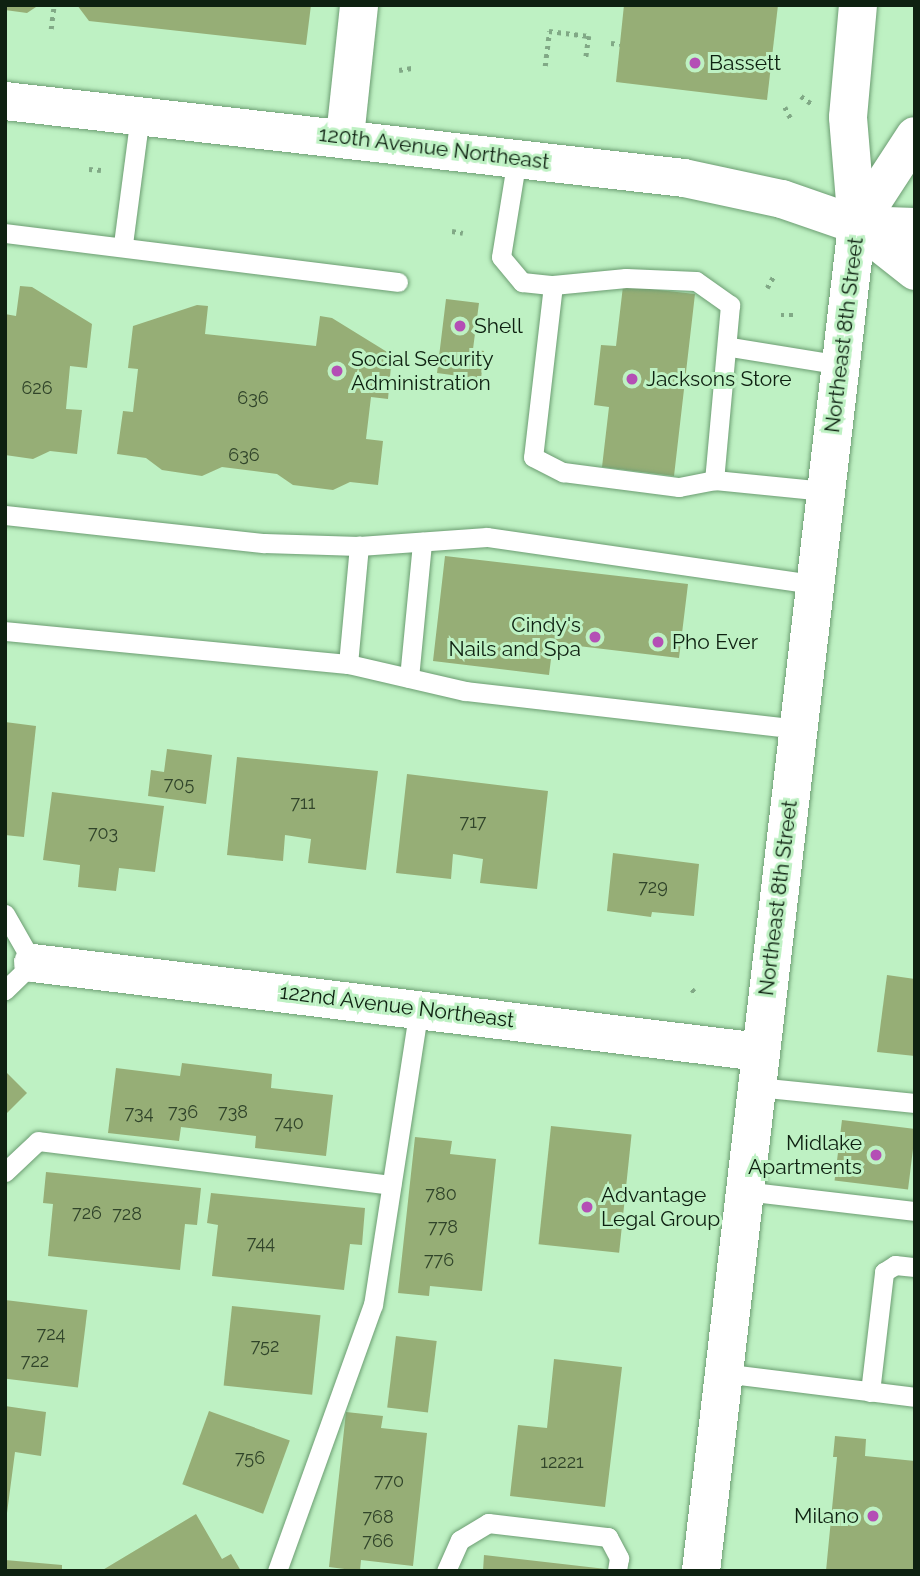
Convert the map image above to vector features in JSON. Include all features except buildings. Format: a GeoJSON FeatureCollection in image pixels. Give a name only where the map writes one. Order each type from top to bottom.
{"type":"FeatureCollection","features":[{"type":"Feature","properties":{"kind":"main road"},"geometry":{"type":"LineString","coordinates":[[345,137],[359,5]]}},
{"type":"Feature","properties":{"kind":"main road","name":"Northeast 8th Street"},"geometry":{"type":"LineString","coordinates":[[701,1571],[857,225],[848,117],[858,5]]}},
{"type":"Feature","properties":{"kind":"main road","name":"120th Avenue Northeast"},"geometry":{"type":"LineString","coordinates":[[5,101],[345,137],[684,178],[782,199],[857,225],[915,227]]}},
{"type":"Feature","properties":{"kind":"main road","name":"Northeast 8th Street"},"geometry":{"type":"LineString","coordinates":[[857,225],[915,136]]}},
{"type":"Feature","properties":{"kind":"main road","name":"120th Avenue Northeast"},"geometry":{"type":"LineString","coordinates":[[857,225],[915,271]]}},
{"type":"Feature","properties":{"kind":"main road","name":"122nd Avenue Northeast"},"geometry":{"type":"LineString","coordinates":[[33,962],[419,1007],[758,1070]]}},
{"type":"Feature","properties":{"kind":"lane"},"geometry":{"type":"LineString","coordinates":[[123,244],[140,115]]}},
{"type":"Feature","properties":{"kind":"lane"},"geometry":{"type":"LineString","coordinates":[[517,158],[501,257],[522,282],[552,285],[626,278],[696,281],[730,305],[730,347],[714,480]]}},
{"type":"Feature","properties":{"kind":"lane"},"geometry":{"type":"LineString","coordinates":[[5,233],[123,244],[398,282]]}},
{"type":"Feature","properties":{"kind":"lane"},"geometry":{"type":"LineString","coordinates":[[552,285],[533,457],[563,472],[666,486],[714,480],[825,491]]}},
{"type":"Feature","properties":{"kind":"lane"},"geometry":{"type":"LineString","coordinates":[[730,347],[841,365]]}},
{"type":"Feature","properties":{"kind":"lane"},"geometry":{"type":"LineString","coordinates":[[5,515],[264,543],[359,546],[487,537],[814,584]]}},
{"type":"Feature","properties":{"kind":"lane"},"geometry":{"type":"LineString","coordinates":[[410,678],[422,542]]}},
{"type":"Feature","properties":{"kind":"lane"},"geometry":{"type":"LineString","coordinates":[[348,664],[359,546]]}},
{"type":"Feature","properties":{"kind":"lane"},"geometry":{"type":"LineString","coordinates":[[5,631],[348,664],[465,691],[798,729]]}},
{"type":"Feature","properties":{"kind":"lane"},"geometry":{"type":"LineString","coordinates":[[5,914],[33,962],[5,990]]}},
{"type":"Feature","properties":{"kind":"lane"},"geometry":{"type":"LineString","coordinates":[[278,1571],[373,1305],[419,1007]]}},
{"type":"Feature","properties":{"kind":"lane"},"geometry":{"type":"LineString","coordinates":[[758,1070],[915,1103]]}},
{"type":"Feature","properties":{"kind":"lane"},"geometry":{"type":"LineString","coordinates":[[5,1172],[38,1141],[391,1185]]}},
{"type":"Feature","properties":{"kind":"lane"},"geometry":{"type":"LineString","coordinates":[[744,1191],[915,1211]]}},
{"type":"Feature","properties":{"kind":"lane"},"geometry":{"type":"LineString","coordinates":[[870,1392],[884,1272],[895,1265],[915,1268]]}},
{"type":"Feature","properties":{"kind":"lane"},"geometry":{"type":"LineString","coordinates":[[723,1373],[915,1397]]}},
{"type":"Feature","properties":{"kind":"lane"},"geometry":{"type":"LineString","coordinates":[[446,1571],[460,1540],[488,1523],[608,1536],[619,1558],[618,1571]]}},
{"type":"Feature","properties":{"kind":"path"},"geometry":{"type":"LineString","coordinates":[[51,29],[54,5]]}},
{"type":"Feature","properties":{"kind":"path"},"geometry":{"type":"LineString","coordinates":[[545,66],[550,30],[589,36],[586,57]]}},
{"type":"Feature","properties":{"kind":"path"},"geometry":{"type":"LineString","coordinates":[[611,43],[620,44]]}},
{"type":"Feature","properties":{"kind":"path"},"geometry":{"type":"LineString","coordinates":[[400,70],[412,68]]}},
{"type":"Feature","properties":{"kind":"path"},"geometry":{"type":"LineString","coordinates":[[801,96],[812,104]]}},
{"type":"Feature","properties":{"kind":"path"},"geometry":{"type":"LineString","coordinates":[[785,107],[791,119]]}},
{"type":"Feature","properties":{"kind":"path"},"geometry":{"type":"LineString","coordinates":[[89,169],[100,170]]}},
{"type":"Feature","properties":{"kind":"path"},"geometry":{"type":"LineString","coordinates":[[452,231],[463,233]]}},
{"type":"Feature","properties":{"kind":"path"},"geometry":{"type":"LineString","coordinates":[[767,288],[773,278]]}},
{"type":"Feature","properties":{"kind":"path"},"geometry":{"type":"LineString","coordinates":[[781,315],[793,314]]}},
{"type":"Feature","properties":{"kind":"path"},"geometry":{"type":"LineString","coordinates":[[692,989],[697,995]]}},
{"type":"Feature","properties":{"kind":"place","name":"Bassett"},"geometry":{"type":"Point","coordinates":[695,63]}},
{"type":"Feature","properties":{"kind":"place","name":"Shell"},"geometry":{"type":"Point","coordinates":[460,326]}},
{"type":"Feature","properties":{"kind":"place","name":"Social Security Administration"},"geometry":{"type":"Point","coordinates":[337,371]}},
{"type":"Feature","properties":{"kind":"place","name":"Jacksons Store"},"geometry":{"type":"Point","coordinates":[632,379]}},
{"type":"Feature","properties":{"kind":"place","name":"Cindy's Nails and Spa"},"geometry":{"type":"Point","coordinates":[595,637]}},
{"type":"Feature","properties":{"kind":"place","name":"Pho Ever"},"geometry":{"type":"Point","coordinates":[658,642]}},
{"type":"Feature","properties":{"kind":"place","name":"Midlake Apartments"},"geometry":{"type":"Point","coordinates":[876,1155]}},
{"type":"Feature","properties":{"kind":"place","name":"Advantage Legal Group"},"geometry":{"type":"Point","coordinates":[587,1207]}},
{"type":"Feature","properties":{"kind":"place","name":"Milano"},"geometry":{"type":"Point","coordinates":[873,1516]}}]}
